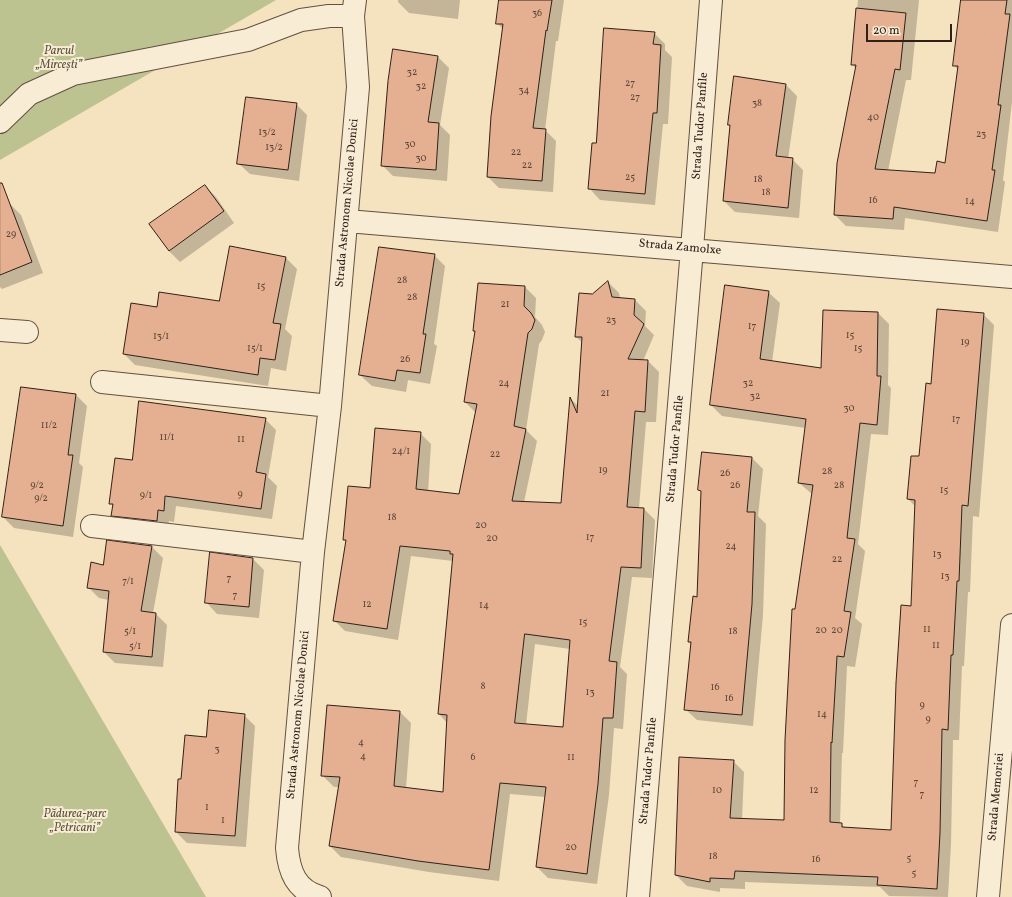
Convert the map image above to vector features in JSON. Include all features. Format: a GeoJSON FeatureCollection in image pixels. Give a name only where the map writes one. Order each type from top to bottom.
{"type":"FeatureCollection","features":[{"type":"Feature","properties":{"kind":"street","name":"Strada Tudor Panfile"},"geometry":{"type":"LineString","coordinates":[[638,897],[692,249],[711,0]]}},
{"type":"Feature","properties":{"kind":"street"},"geometry":{"type":"LineString","coordinates":[[0,122],[28,94],[73,74],[248,40],[301,20],[329,16],[354,8]]}},
{"type":"Feature","properties":{"kind":"street","name":"Strada Astronom Nicolae Donici"},"geometry":{"type":"LineString","coordinates":[[320,897],[311,894],[300,886],[293,877],[289,865],[287,848],[313,552],[330,406],[358,87],[354,8]]}},
{"type":"Feature","properties":{"kind":"street","name":"Strada Zamolxe"},"geometry":{"type":"LineString","coordinates":[[347,221],[1012,277]]}},
{"type":"Feature","properties":{"kind":"street"},"geometry":{"type":"LineString","coordinates":[[0,330],[27,332]]}},
{"type":"Feature","properties":{"kind":"street"},"geometry":{"type":"LineString","coordinates":[[102,382],[330,406]]}},
{"type":"Feature","properties":{"kind":"street"},"geometry":{"type":"LineString","coordinates":[[92,526],[313,552]]}},
{"type":"Feature","properties":{"kind":"street","name":"Strada Memoriei"},"geometry":{"type":"LineString","coordinates":[[988,897],[1012,625]]}},
{"type":"Feature","properties":{"kind":"green space","name":"Parcul „Mircești”"},"geometry":{"type":"Polygon","coordinates":[[[0,0],[276,0],[0,160],[0,0]]]}},
{"type":"Feature","properties":{"kind":"green space","name":"Pădurea-parc „Petricani”"},"geometry":{"type":"Polygon","coordinates":[[[0,545],[206,897],[0,897],[0,545]]]}},
{"type":"Feature","properties":{"kind":"building"},"geometry":{"type":"Polygon","coordinates":[[[499,0],[552,0],[547,31],[546,30],[533,128],[546,129],[542,181],[487,177],[491,116],[503,24],[496,24],[499,0]]]}},
{"type":"Feature","properties":{"kind":"building"},"geometry":{"type":"Polygon","coordinates":[[[961,0],[1007,0],[1005,14],[1010,14],[998,105],[1001,105],[992,170],[995,170],[987,221],[894,207],[893,219],[834,215],[837,163],[856,65],[851,65],[856,8],[906,13],[900,70],[895,69],[875,169],[935,173],[937,161],[945,163],[958,66],[953,66],[961,0]]]}},
{"type":"Feature","properties":{"kind":"building"},"geometry":{"type":"Polygon","coordinates":[[[604,28],[655,32],[653,44],[661,45],[657,113],[653,113],[645,194],[588,189],[592,143],[596,143],[604,28]]]}},
{"type":"Feature","properties":{"kind":"building"},"geometry":{"type":"Polygon","coordinates":[[[393,49],[438,56],[428,122],[439,123],[436,170],[381,166],[388,81],[393,49]]]}},
{"type":"Feature","properties":{"kind":"building"},"geometry":{"type":"Polygon","coordinates":[[[734,76],[786,84],[776,156],[793,158],[788,208],[723,201],[730,125],[728,125],[734,76]]]}},
{"type":"Feature","properties":{"kind":"building"},"geometry":{"type":"Polygon","coordinates":[[[246,97],[297,103],[288,170],[237,164],[246,97]]]}},
{"type":"Feature","properties":{"kind":"building"},"geometry":{"type":"Polygon","coordinates":[[[0,183],[2,183],[32,262],[0,275],[0,183]]]}},
{"type":"Feature","properties":{"kind":"building"},"geometry":{"type":"Polygon","coordinates":[[[205,185],[224,211],[169,251],[149,224],[205,185]]]}},
{"type":"Feature","properties":{"kind":"building"},"geometry":{"type":"Polygon","coordinates":[[[230,246],[286,257],[273,323],[281,324],[275,360],[260,358],[258,375],[123,354],[131,303],[157,307],[159,292],[219,301],[230,246]]]}},
{"type":"Feature","properties":{"kind":"building"},"geometry":{"type":"Polygon","coordinates":[[[379,247],[435,254],[423,334],[426,334],[420,373],[397,370],[395,381],[359,375],[379,247]]]}},
{"type":"Feature","properties":{"kind":"building"},"geometry":{"type":"Polygon","coordinates":[[[608,281],[612,297],[635,299],[634,315],[644,324],[628,359],[648,360],[645,412],[635,411],[627,507],[644,508],[641,568],[621,567],[609,661],[617,662],[613,718],[603,718],[598,784],[587,874],[536,867],[546,787],[500,783],[489,870],[418,861],[329,846],[340,777],[321,776],[327,705],[400,711],[394,786],[443,792],[447,715],[438,714],[453,554],[450,554],[450,551],[400,546],[387,629],[333,621],[346,540],[343,540],[348,486],[370,488],[375,428],[421,432],[416,489],[459,494],[477,404],[464,402],[475,331],[473,331],[478,283],[525,286],[524,306],[535,320],[532,329],[528,333],[514,426],[526,429],[512,501],[561,503],[570,397],[577,413],[582,337],[575,337],[579,293],[592,294],[608,281]],[[525,634],[515,723],[563,727],[570,640],[525,634]]]}},
{"type":"Feature","properties":{"kind":"building"},"geometry":{"type":"Polygon","coordinates":[[[725,285],[769,291],[760,359],[821,368],[823,310],[878,312],[877,376],[881,376],[877,425],[860,423],[847,538],[855,539],[844,611],[851,612],[844,657],[837,656],[832,743],[831,742],[830,822],[842,823],[842,827],[891,830],[896,683],[901,605],[911,606],[915,500],[907,499],[911,456],[919,456],[926,383],[931,384],[937,309],[984,313],[968,506],[962,505],[959,581],[957,581],[953,655],[951,655],[948,730],[942,729],[940,833],[937,889],[877,885],[878,877],[735,871],[734,879],[710,878],[710,882],[675,875],[679,757],[734,760],[730,818],[784,820],[785,740],[792,609],[795,609],[813,485],[798,483],[806,419],[710,405],[725,285]]]}},
{"type":"Feature","properties":{"kind":"building"},"geometry":{"type":"Polygon","coordinates":[[[21,387],[76,394],[68,455],[73,455],[63,526],[2,517],[21,387]]]}},
{"type":"Feature","properties":{"kind":"building"},"geometry":{"type":"Polygon","coordinates":[[[139,401],[266,418],[256,472],[266,474],[261,509],[165,496],[164,511],[158,510],[157,521],[111,516],[113,504],[109,504],[115,458],[132,460],[139,401]]]}},
{"type":"Feature","properties":{"kind":"building"},"geometry":{"type":"Polygon","coordinates":[[[702,452],[752,457],[747,512],[755,512],[752,604],[742,715],[684,710],[691,642],[688,642],[693,596],[697,597],[701,491],[698,490],[702,452]]]}},
{"type":"Feature","properties":{"kind":"building"},"geometry":{"type":"Polygon","coordinates":[[[107,540],[152,546],[141,611],[156,613],[152,657],[103,652],[109,591],[87,588],[91,562],[103,565],[107,540]]]}},
{"type":"Feature","properties":{"kind":"building"},"geometry":{"type":"Polygon","coordinates":[[[210,552],[253,558],[249,607],[205,603],[210,552]]]}},
{"type":"Feature","properties":{"kind":"building"},"geometry":{"type":"Polygon","coordinates":[[[209,710],[245,714],[235,836],[175,832],[178,779],[181,779],[185,735],[206,737],[209,710]]]}}]}
